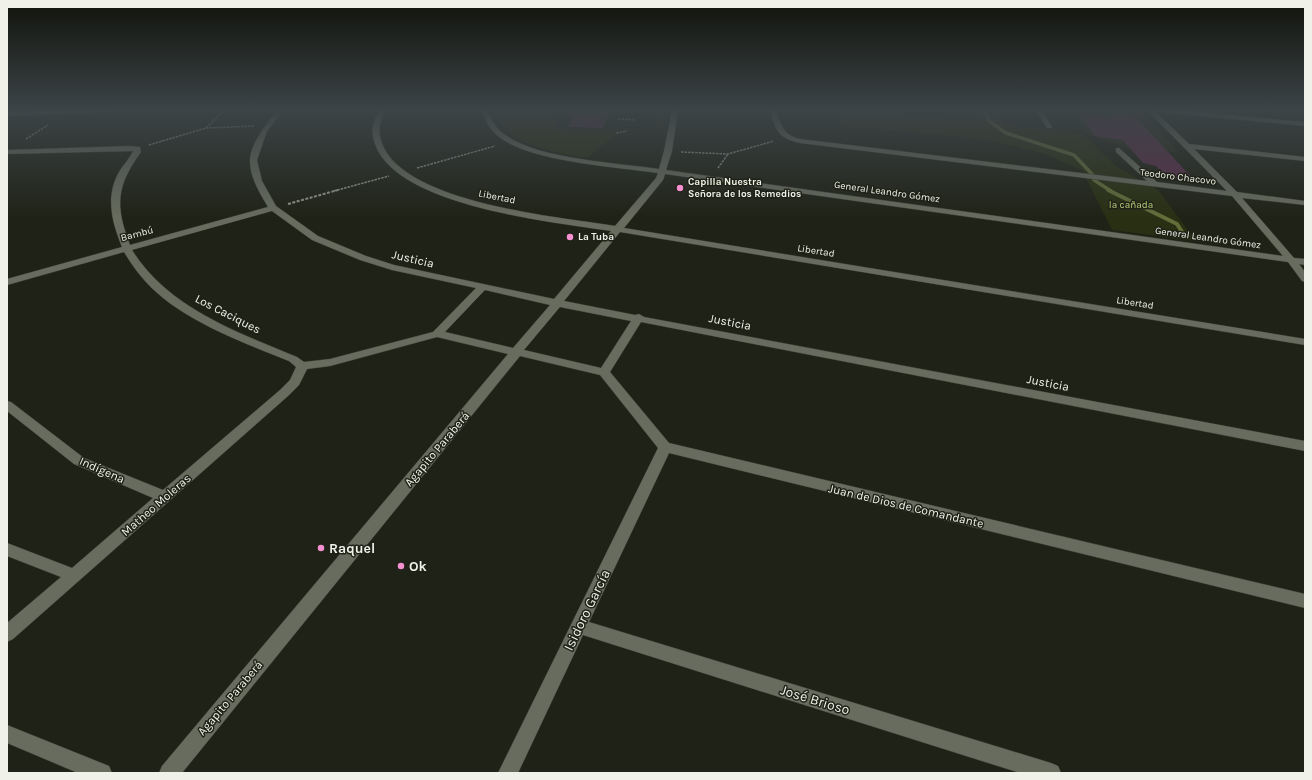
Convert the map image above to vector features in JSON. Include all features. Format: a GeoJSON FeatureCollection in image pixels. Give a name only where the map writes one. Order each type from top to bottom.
{"type":"FeatureCollection","features":[{"type":"Feature","properties":{"kind":"street","name":"Justicia"},"geometry":{"type":"LineString","coordinates":[[257,146],[253,160],[258,181],[273,208],[315,238],[342,250],[392,267],[482,288],[556,303],[639,317],[1305,446]]}},
{"type":"Feature","properties":{"kind":"street","name":"Libertad"},"geometry":{"type":"LineString","coordinates":[[380,146],[389,162],[401,172],[422,185],[443,194],[475,204],[617,230],[1305,342]]}},
{"type":"Feature","properties":{"kind":"street","name":"General Leandro Gómez"},"geometry":{"type":"LineString","coordinates":[[520,146],[532,151],[584,161],[1305,262]]}},
{"type":"Feature","properties":{"kind":"street","name":"Agapito Paraberá"},"geometry":{"type":"LineString","coordinates":[[169,773],[617,230],[663,172],[669,146]]}},
{"type":"Feature","properties":{"kind":"street","name":"Teodoro Chacovo"},"geometry":{"type":"LineString","coordinates":[[844,146],[1305,203]]}},
{"type":"Feature","properties":{"kind":"street"},"geometry":{"type":"LineString","coordinates":[[1185,146],[1260,223],[1292,260],[1305,280]]}},
{"type":"Feature","properties":{"kind":"street"},"geometry":{"type":"LineString","coordinates":[[1189,146],[1305,159]]}},
{"type":"Feature","properties":{"kind":"street"},"geometry":{"type":"LineString","coordinates":[[7,152],[133,148]]}},
{"type":"Feature","properties":{"kind":"street","name":"Los Caciques"},"geometry":{"type":"LineString","coordinates":[[133,148],[137,152],[123,171],[114,202],[120,235],[126,248],[144,274],[171,298],[201,318],[294,359],[301,369]]}},
{"type":"Feature","properties":{"kind":"street"},"geometry":{"type":"LineString","coordinates":[[1119,150],[1154,184]]}},
{"type":"Feature","properties":{"kind":"street"},"geometry":{"type":"LineString","coordinates":[[7,161],[16,152]]}},
{"type":"Feature","properties":{"kind":"street","name":"Bambú"},"geometry":{"type":"LineString","coordinates":[[7,282],[273,208]]}},
{"type":"Feature","properties":{"kind":"street"},"geometry":{"type":"LineString","coordinates":[[437,334],[482,288]]}},
{"type":"Feature","properties":{"kind":"street"},"geometry":{"type":"LineString","coordinates":[[604,372],[639,317]]}},
{"type":"Feature","properties":{"kind":"street"},"geometry":{"type":"LineString","coordinates":[[301,369],[437,334],[517,351],[604,372],[664,448]]}},
{"type":"Feature","properties":{"kind":"street","name":"Matheo Moleras"},"geometry":{"type":"LineString","coordinates":[[7,634],[284,393],[295,382],[301,369]]}},
{"type":"Feature","properties":{"kind":"street","name":"Indígena"},"geometry":{"type":"LineString","coordinates":[[7,405],[79,461],[164,497]]}},
{"type":"Feature","properties":{"kind":"street","name":"Juan de Dios de Comandante"},"geometry":{"type":"LineString","coordinates":[[664,448],[1305,601]]}},
{"type":"Feature","properties":{"kind":"street","name":"Isidoro García"},"geometry":{"type":"LineString","coordinates":[[508,773],[664,448]]}},
{"type":"Feature","properties":{"kind":"street"},"geometry":{"type":"LineString","coordinates":[[7,548],[75,576]]}},
{"type":"Feature","properties":{"kind":"street","name":"José Brioso"},"geometry":{"type":"LineString","coordinates":[[579,626],[1051,773]]}},
{"type":"Feature","properties":{"kind":"street"},"geometry":{"type":"LineString","coordinates":[[7,734],[102,773]]}},
{"type":"Feature","properties":{"kind":"path"},"geometry":{"type":"LineString","coordinates":[[133,148],[139,146]]}},
{"type":"Feature","properties":{"kind":"path"},"geometry":{"type":"LineString","coordinates":[[668,151],[728,154],[756,146]]}},
{"type":"Feature","properties":{"kind":"shaded area"},"geometry":{"type":"Polygon","coordinates":[[[1123,146],[1173,146],[1178,152],[1130,149],[1123,146]]]}},
{"type":"Feature","properties":{"kind":"green space"},"geometry":{"type":"Polygon","coordinates":[[[534,146],[601,146],[587,158],[534,146]]]}},
{"type":"Feature","properties":{"kind":"green space","name":"la cañada"},"geometry":{"type":"Polygon","coordinates":[[[1014,146],[1096,146],[1116,166],[1158,190],[1196,241],[1112,230],[1082,170],[1046,154],[1014,146]]]}},
{"type":"Feature","properties":{"kind":"building"},"geometry":{"type":"Polygon","coordinates":[[[1129,146],[1163,146],[1194,180],[1166,178],[1156,166],[1143,163],[1129,146]]]}},
{"type":"Feature","properties":{"kind":"waterway"},"geometry":{"type":"LineString","coordinates":[[1047,146],[1074,155],[1092,174]]}},
{"type":"Feature","properties":{"kind":"waterway"},"geometry":{"type":"LineString","coordinates":[[1094,180],[1111,191]]}},
{"type":"Feature","properties":{"kind":"waterway"},"geometry":{"type":"LineString","coordinates":[[1108,190],[1177,224],[1184,235]]}},
{"type":"Feature","properties":{"kind":"place","name":"Capilla Nuestra Señora de los Remedios"},"geometry":{"type":"Point","coordinates":[680,188]}},
{"type":"Feature","properties":{"kind":"place","name":"La Tuba"},"geometry":{"type":"Point","coordinates":[570,237]}},
{"type":"Feature","properties":{"kind":"place","name":"Raquel"},"geometry":{"type":"Point","coordinates":[321,548]}},
{"type":"Feature","properties":{"kind":"place","name":"Ok"},"geometry":{"type":"Point","coordinates":[401,566]}}]}
